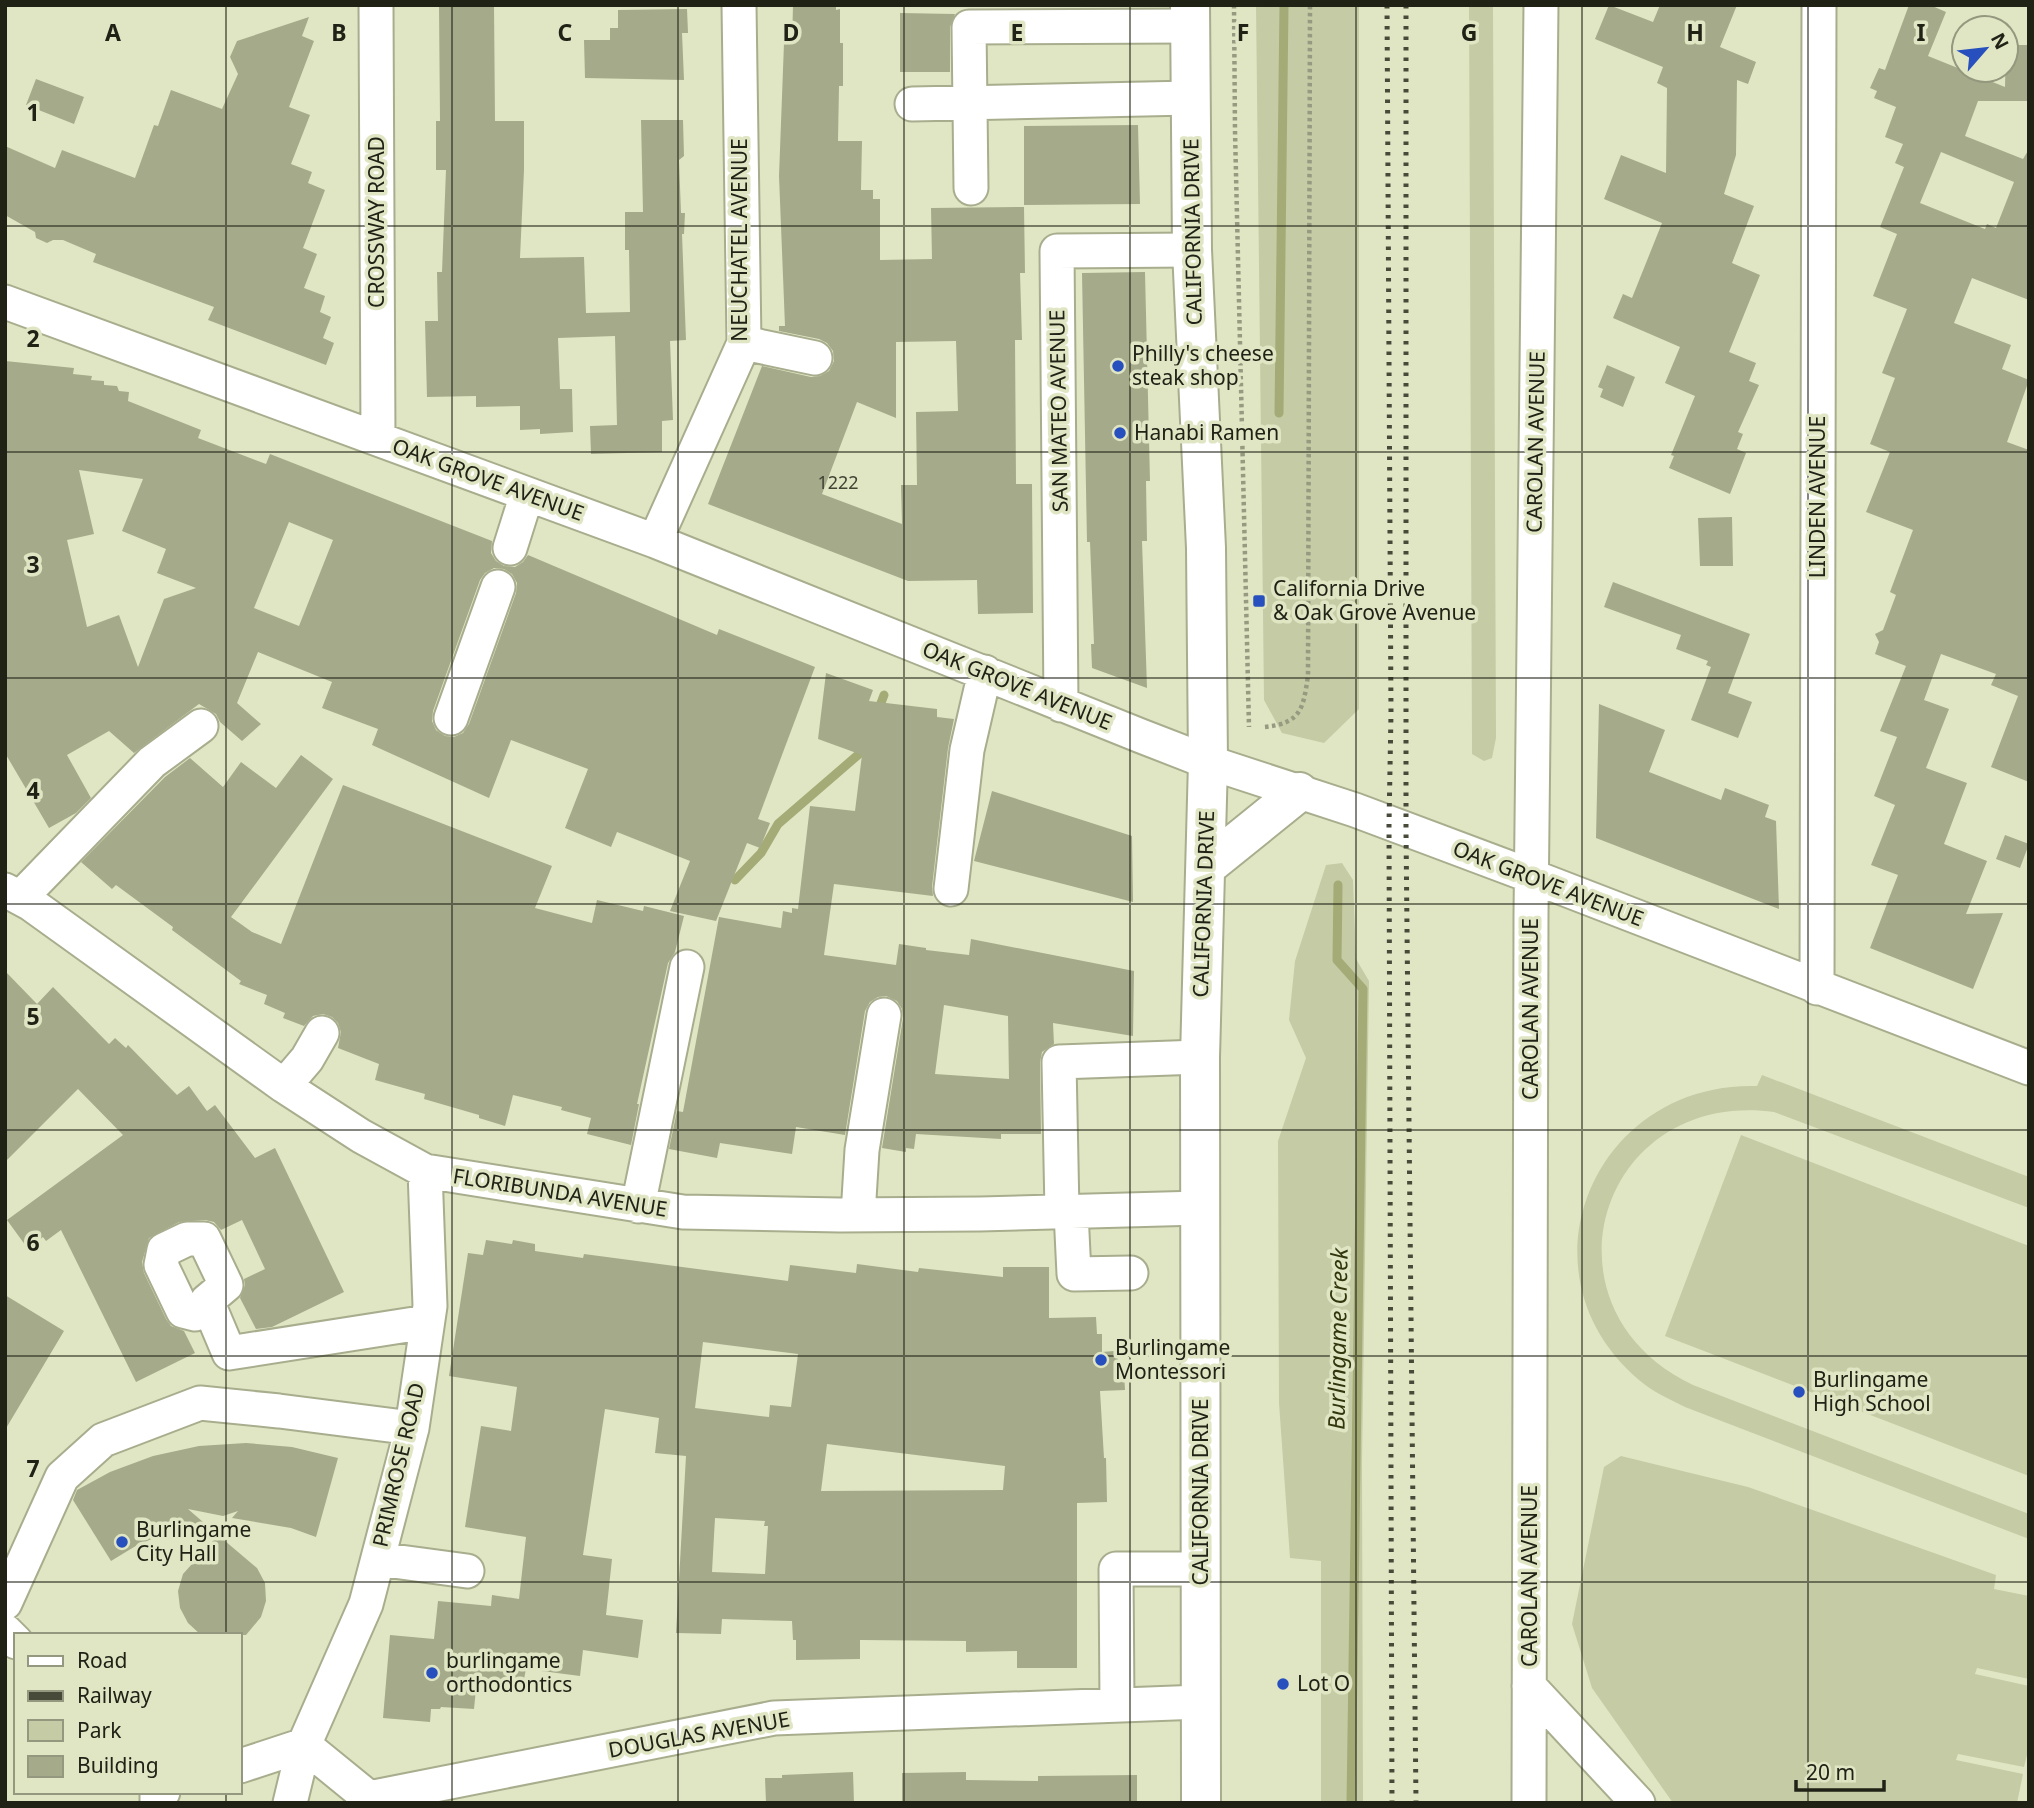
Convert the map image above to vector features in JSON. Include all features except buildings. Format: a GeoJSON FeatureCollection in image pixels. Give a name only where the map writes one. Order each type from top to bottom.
{"type":"FeatureCollection","features":[{"type":"Feature","properties":{"kind":"main road","name":"CALIFORNIA DRIVE"},"geometry":{"type":"LineString","coordinates":[[1190,16],[1192,250],[1206,548],[1208,762],[1200,1057],[1201,1803]]}},
{"type":"Feature","properties":{"kind":"main road"},"geometry":{"type":"LineString","coordinates":[[1206,867],[1299,792]]}},
{"type":"Feature","properties":{"kind":"street","name":"CROSSWAY ROAD"},"geometry":{"type":"LineString","coordinates":[[376,5],[378,439]]}},
{"type":"Feature","properties":{"kind":"street","name":"NEUCHATEL AVENUE"},"geometry":{"type":"LineString","coordinates":[[655,541],[744,343],[739,5]]}},
{"type":"Feature","properties":{"kind":"street","name":"CAROLAN AVENUE"},"geometry":{"type":"LineString","coordinates":[[1529,1803],[1531,876],[1541,5]]}},
{"type":"Feature","properties":{"kind":"street","name":"LINDEN AVENUE"},"geometry":{"type":"LineString","coordinates":[[1817,988],[1819,5]]}},
{"type":"Feature","properties":{"kind":"street"},"geometry":{"type":"LineString","coordinates":[[971,188],[969,27],[1190,16]]}},
{"type":"Feature","properties":{"kind":"street"},"geometry":{"type":"LineString","coordinates":[[912,104],[1191,98]]}},
{"type":"Feature","properties":{"kind":"street","name":"SAN MATEO AVENUE"},"geometry":{"type":"LineString","coordinates":[[1061,705],[1057,251],[1192,250]]}},
{"type":"Feature","properties":{"kind":"street","name":"OAK GROVE AVENUE"},"geometry":{"type":"LineString","coordinates":[[5,302],[655,541],[1208,762],[1531,876],[2029,1068]]}},
{"type":"Feature","properties":{"kind":"street"},"geometry":{"type":"LineString","coordinates":[[744,343],[816,358]]}},
{"type":"Feature","properties":{"kind":"street"},"geometry":{"type":"LineString","coordinates":[[510,548],[527,494]]}},
{"type":"Feature","properties":{"kind":"street"},"geometry":{"type":"LineString","coordinates":[[451,718],[498,587]]}},
{"type":"Feature","properties":{"kind":"street"},"geometry":{"type":"LineString","coordinates":[[951,889],[967,750],[985,672]]}},
{"type":"Feature","properties":{"kind":"street"},"geometry":{"type":"LineString","coordinates":[[16,889],[152,762],[201,726]]}},
{"type":"Feature","properties":{"kind":"street","name":"FLORIBUNDA AVENUE"},"geometry":{"type":"LineString","coordinates":[[16,889],[284,1086],[361,1136],[425,1171],[683,1212],[858,1215],[1200,1208]]}},
{"type":"Feature","properties":{"kind":"street"},"geometry":{"type":"LineString","coordinates":[[638,1206],[687,967]]}},
{"type":"Feature","properties":{"kind":"street"},"geometry":{"type":"LineString","coordinates":[[858,1215],[862,1150],[884,1015]]}},
{"type":"Feature","properties":{"kind":"street"},"geometry":{"type":"LineString","coordinates":[[284,1086],[307,1059],[321,1034]]}},
{"type":"Feature","properties":{"kind":"street"},"geometry":{"type":"LineString","coordinates":[[1131,1273],[1074,1274],[1066,1212],[1059,1062],[1200,1057]]}},
{"type":"Feature","properties":{"kind":"street","name":"PRIMROSE ROAD"},"geometry":{"type":"LineString","coordinates":[[290,1803],[303,1745],[366,1604],[412,1428],[430,1306],[425,1171]]}},
{"type":"Feature","properties":{"kind":"street"},"geometry":{"type":"LineString","coordinates":[[209,1308],[229,1353],[427,1322]]}},
{"type":"Feature","properties":{"kind":"street"},"geometry":{"type":"LineString","coordinates":[[5,1603],[62,1477],[103,1440],[200,1403],[412,1428]]}},
{"type":"Feature","properties":{"kind":"street"},"geometry":{"type":"LineString","coordinates":[[378,1559],[467,1571]]}},
{"type":"Feature","properties":{"kind":"street"},"geometry":{"type":"LineString","coordinates":[[1116,1705],[1116,1569],[1201,1569]]}},
{"type":"Feature","properties":{"kind":"street"},"geometry":{"type":"LineString","coordinates":[[1530,1686],[1638,1803]]}},
{"type":"Feature","properties":{"kind":"street","name":"DOUGLAS AVENUE"},"geometry":{"type":"LineString","coordinates":[[303,1745],[369,1798],[774,1718],[1202,1702]]}},
{"type":"Feature","properties":{"kind":"street"},"geometry":{"type":"LineString","coordinates":[[242,1765],[303,1745]]}},
{"type":"Feature","properties":{"kind":"path"},"geometry":{"type":"LineString","coordinates":[[1234,5],[1250,727]]}},
{"type":"Feature","properties":{"kind":"path"},"geometry":{"type":"LineString","coordinates":[[1265,727],[1281,725],[1292,719],[1303,706],[1308,676],[1310,5]]}},
{"type":"Feature","properties":{"kind":"green space"},"geometry":{"type":"Polygon","coordinates":[[[1256,5],[1359,5],[1359,709],[1324,743],[1282,733],[1264,700],[1256,5]]]}},
{"type":"Feature","properties":{"kind":"green space"},"geometry":{"type":"Polygon","coordinates":[[[1469,5],[1493,5],[1496,738],[1492,758],[1484,761],[1472,754],[1469,5]]]}},
{"type":"Feature","properties":{"kind":"green space"},"geometry":{"type":"Polygon","coordinates":[[[1342,863],[1353,880],[1356,959],[1369,981],[1362,1463],[1363,1803],[1321,1803],[1321,1561],[1290,1558],[1279,1403],[1278,1141],[1306,1058],[1289,1020],[1295,961],[1326,865],[1342,863]]]}},
{"type":"Feature","properties":{"kind":"green space"},"geometry":{"type":"Polygon","coordinates":[[[1762,1075],[2029,1177],[2029,1208],[1774,1112],[1713,1114],[1665,1134],[1629,1168],[1608,1211],[1602,1259],[1613,1307],[1643,1351],[1693,1385],[2029,1514],[2029,1539],[1685,1407],[1655,1392],[1639,1380],[1601,1336],[1581,1288],[1578,1239],[1590,1191],[1615,1149],[1652,1115],[1700,1093],[1757,1086],[1762,1075]]]}},
{"type":"Feature","properties":{"kind":"green space"},"geometry":{"type":"Polygon","coordinates":[[[1741,1135],[2029,1246],[2029,1476],[1665,1336],[1741,1135]]]}},
{"type":"Feature","properties":{"kind":"green space"},"geometry":{"type":"Polygon","coordinates":[[[1621,1456],[1748,1487],[1996,1575],[1994,1589],[2029,1596],[2029,1679],[1977,1668],[1975,1674],[2029,1686],[2029,1747],[2024,1767],[1958,1754],[1956,1760],[2023,1774],[2017,1803],[1673,1803],[1592,1688],[1572,1624],[1604,1467],[1621,1456]]]}},
{"type":"Feature","properties":{"kind":"waterway"},"geometry":{"type":"LineString","coordinates":[[1279,413],[1284,5]]}},
{"type":"Feature","properties":{"kind":"waterway"},"geometry":{"type":"LineString","coordinates":[[878,711],[884,695]]}},
{"type":"Feature","properties":{"kind":"waterway"},"geometry":{"type":"LineString","coordinates":[[735,880],[761,853],[778,824],[866,748]]}},
{"type":"Feature","properties":{"kind":"waterway","name":"Burlingame Creek"},"geometry":{"type":"LineString","coordinates":[[1338,885],[1337,960],[1363,989],[1351,1803]]}},
{"type":"Feature","properties":{"kind":"railway"},"geometry":{"type":"LineString","coordinates":[[1387,5],[1392,1803]]}},
{"type":"Feature","properties":{"kind":"railway"},"geometry":{"type":"LineString","coordinates":[[1406,5],[1406,831],[1416,1803]]}},
{"type":"Feature","properties":{"kind":"place","name":"Philly's cheese steak shop"},"geometry":{"type":"Point","coordinates":[1118,366]}},
{"type":"Feature","properties":{"kind":"place","name":"Hanabi Ramen"},"geometry":{"type":"Point","coordinates":[1120,433]}},
{"type":"Feature","properties":{"kind":"place","name":"California Drive & Oak Grove Avenue"},"geometry":{"type":"Point","coordinates":[1259,601]}},
{"type":"Feature","properties":{"kind":"place","name":"Burlingame Montessori"},"geometry":{"type":"Point","coordinates":[1101,1360]}},
{"type":"Feature","properties":{"kind":"place","name":"Burlingame High School"},"geometry":{"type":"Point","coordinates":[1799,1392]}},
{"type":"Feature","properties":{"kind":"place","name":"Burlingame City Hall"},"geometry":{"type":"Point","coordinates":[122,1542]}},
{"type":"Feature","properties":{"kind":"place","name":"burlingame orthodontics"},"geometry":{"type":"Point","coordinates":[432,1673]}},
{"type":"Feature","properties":{"kind":"place","name":"Lot O"},"geometry":{"type":"Point","coordinates":[1283,1684]}}]}
